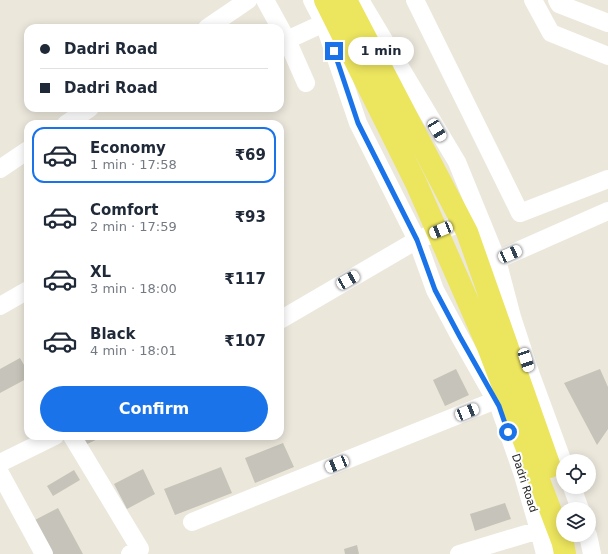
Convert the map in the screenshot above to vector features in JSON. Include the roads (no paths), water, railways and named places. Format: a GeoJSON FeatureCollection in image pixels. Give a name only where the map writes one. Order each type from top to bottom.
{"type":"FeatureCollection","features":[{"type":"Feature","properties":{"kind":"main road"},"geometry":{"type":"LineString","coordinates":[[325,0],[416,183],[488,346],[563,544],[565,554]]}},
{"type":"Feature","properties":{"kind":"main road"},"geometry":{"type":"LineString","coordinates":[[346,0],[467,232],[562,502]]}},
{"type":"Feature","properties":{"kind":"main road"},"geometry":{"type":"LineString","coordinates":[[576,542],[580,554]]}},
{"type":"Feature","properties":{"kind":"street"},"geometry":{"type":"LineString","coordinates":[[213,24],[248,0]]}},
{"type":"Feature","properties":{"kind":"street"},"geometry":{"type":"LineString","coordinates":[[265,0],[278,24]]}},
{"type":"Feature","properties":{"kind":"street","name":"Dadri Road"},"geometry":{"type":"LineString","coordinates":[[312,0],[324,23],[358,123],[417,240],[435,290],[499,406],[540,530],[545,554]]}},
{"type":"Feature","properties":{"kind":"street"},"geometry":{"type":"LineString","coordinates":[[360,0],[457,162],[497,260],[508,306],[560,454]]}},
{"type":"Feature","properties":{"kind":"street"},"geometry":{"type":"LineString","coordinates":[[415,0],[520,214],[608,178]]}},
{"type":"Feature","properties":{"kind":"street"},"geometry":{"type":"LineString","coordinates":[[533,0],[551,33],[608,56]]}},
{"type":"Feature","properties":{"kind":"street"},"geometry":{"type":"LineString","coordinates":[[557,0],[559,4],[608,23]]}},
{"type":"Feature","properties":{"kind":"street"},"geometry":{"type":"LineString","coordinates":[[287,40],[324,23]]}},
{"type":"Feature","properties":{"kind":"street"},"geometry":{"type":"LineString","coordinates":[[284,35],[306,83]]}},
{"type":"Feature","properties":{"kind":"street"},"geometry":{"type":"LineString","coordinates":[[72,120],[84,112]]}},
{"type":"Feature","properties":{"kind":"street"},"geometry":{"type":"LineString","coordinates":[[0,169],[24,153]]}},
{"type":"Feature","properties":{"kind":"street"},"geometry":{"type":"LineString","coordinates":[[497,260],[608,211]]}},
{"type":"Feature","properties":{"kind":"street"},"geometry":{"type":"LineString","coordinates":[[284,318],[417,240],[478,216]]}},
{"type":"Feature","properties":{"kind":"street"},"geometry":{"type":"LineString","coordinates":[[0,306],[24,292]]}},
{"type":"Feature","properties":{"kind":"street"},"geometry":{"type":"LineString","coordinates":[[192,522],[496,400]]}},
{"type":"Feature","properties":{"kind":"street"},"geometry":{"type":"LineString","coordinates":[[0,463],[47,440]]}},
{"type":"Feature","properties":{"kind":"street"},"geometry":{"type":"LineString","coordinates":[[74,440],[140,548],[130,554]]}},
{"type":"Feature","properties":{"kind":"street"},"geometry":{"type":"LineString","coordinates":[[0,473],[44,554]]}},
{"type":"Feature","properties":{"kind":"street"},"geometry":{"type":"LineString","coordinates":[[459,554],[540,530]]}},
{"type":"Feature","properties":{"kind":"street"},"geometry":{"type":"LineString","coordinates":[[589,542],[592,554]]}}]}
